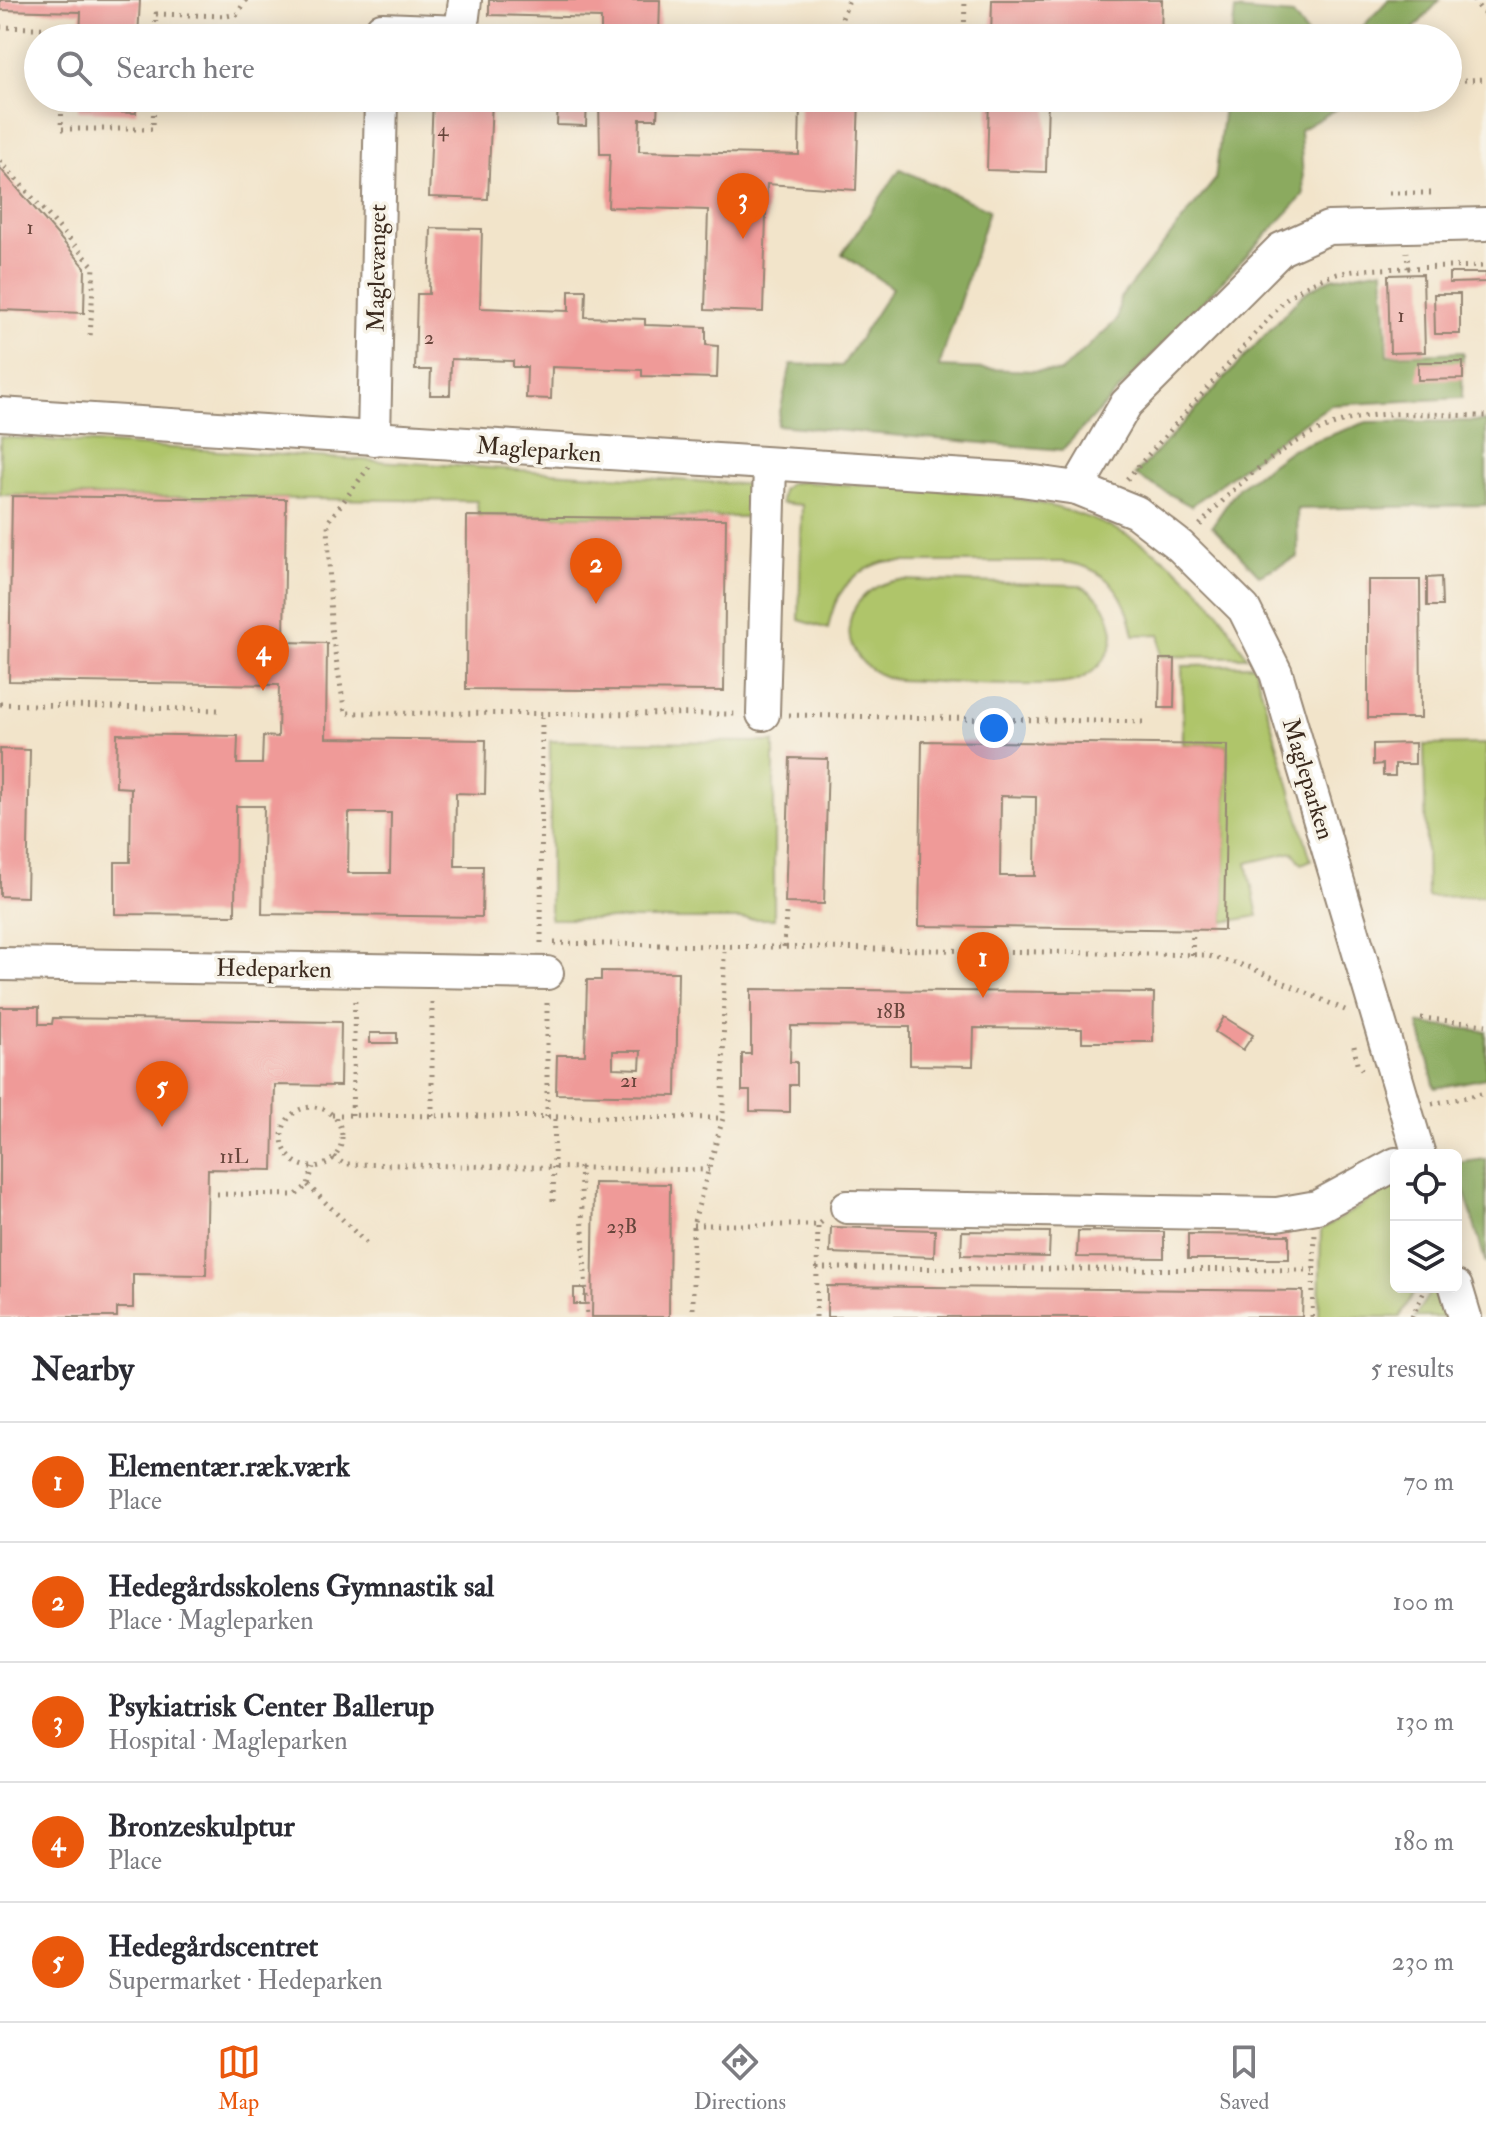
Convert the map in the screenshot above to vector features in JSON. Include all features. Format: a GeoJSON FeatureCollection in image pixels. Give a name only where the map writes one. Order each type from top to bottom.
{"type":"FeatureCollection","features":[{"type":"Feature","properties":{"kind":"street"},"geometry":{"type":"LineString","coordinates":[[462,24],[465,0]]}},
{"type":"Feature","properties":{"kind":"street","name":"Maglevænget"},"geometry":{"type":"LineString","coordinates":[[374,439],[381,112]]}},
{"type":"Feature","properties":{"kind":"street"},"geometry":{"type":"LineString","coordinates":[[1077,488],[1126,404],[1281,249],[1328,228],[1486,224]]}},
{"type":"Feature","properties":{"kind":"street","name":"Magleparken"},"geometry":{"type":"LineString","coordinates":[[0,414],[1014,479],[1077,488],[1136,512],[1180,546],[1244,609],[1276,673],[1417,1149]]}},
{"type":"Feature","properties":{"kind":"street"},"geometry":{"type":"LineString","coordinates":[[763,714],[770,465]]}},
{"type":"Feature","properties":{"kind":"street","name":"Hedeparken"},"geometry":{"type":"LineString","coordinates":[[0,964],[432,972],[548,953]]}},
{"type":"Feature","properties":{"kind":"street"},"geometry":{"type":"LineString","coordinates":[[847,1207],[1277,1214],[1317,1207],[1390,1167]]}},
{"type":"Feature","properties":{"kind":"street"},"geometry":{"type":"LineString","coordinates":[[1458,1293],[1465,1317]]}},
{"type":"Feature","properties":{"kind":"path"},"geometry":{"type":"LineString","coordinates":[[156,24],[156,14],[237,14],[246,0]]}},
{"type":"Feature","properties":{"kind":"path"},"geometry":{"type":"LineString","coordinates":[[842,18],[849,0]]}},
{"type":"Feature","properties":{"kind":"path"},"geometry":{"type":"LineString","coordinates":[[964,24],[965,0]]}},
{"type":"Feature","properties":{"kind":"path"},"geometry":{"type":"LineString","coordinates":[[1473,0],[1486,16]]}},
{"type":"Feature","properties":{"kind":"path"},"geometry":{"type":"LineString","coordinates":[[0,27],[24,28]]}},
{"type":"Feature","properties":{"kind":"path"},"geometry":{"type":"LineString","coordinates":[[1462,80],[1486,79]]}},
{"type":"Feature","properties":{"kind":"path"},"geometry":{"type":"LineString","coordinates":[[62,112],[61,129],[153,129],[154,112]]}},
{"type":"Feature","properties":{"kind":"path"},"geometry":{"type":"LineString","coordinates":[[0,161],[94,267],[90,338]]}},
{"type":"Feature","properties":{"kind":"path"},"geometry":{"type":"LineString","coordinates":[[1389,193],[1445,193]]}},
{"type":"Feature","properties":{"kind":"path"},"geometry":{"type":"LineString","coordinates":[[1406,225],[1408,268]]}},
{"type":"Feature","properties":{"kind":"path"},"geometry":{"type":"LineString","coordinates":[[1109,501],[1152,446],[1287,298],[1308,283],[1331,273],[1486,266]]}},
{"type":"Feature","properties":{"kind":"path"},"geometry":{"type":"LineString","coordinates":[[1180,546],[1267,459],[1319,431],[1363,417],[1486,416]]}},
{"type":"Feature","properties":{"kind":"path"},"geometry":{"type":"LineString","coordinates":[[345,713],[331,628],[328,522],[374,461],[374,439]]}},
{"type":"Feature","properties":{"kind":"path"},"geometry":{"type":"LineString","coordinates":[[0,704],[218,710]]}},
{"type":"Feature","properties":{"kind":"path"},"geometry":{"type":"LineString","coordinates":[[542,714],[548,953],[547,1117]]}},
{"type":"Feature","properties":{"kind":"path"},"geometry":{"type":"LineString","coordinates":[[784,947],[786,912]]}},
{"type":"Feature","properties":{"kind":"path"},"geometry":{"type":"LineString","coordinates":[[1192,955],[1193,931]]}},
{"type":"Feature","properties":{"kind":"path"},"geometry":{"type":"LineString","coordinates":[[693,1317],[693,1225],[723,1118],[724,947],[1192,955],[1249,967],[1347,1012]]}},
{"type":"Feature","properties":{"kind":"path"},"geometry":{"type":"LineString","coordinates":[[432,972],[432,1116]]}},
{"type":"Feature","properties":{"kind":"path"},"geometry":{"type":"LineString","coordinates":[[352,1115],[355,1009]]}},
{"type":"Feature","properties":{"kind":"path"},"geometry":{"type":"LineString","coordinates":[[1421,1018],[1486,1025]]}},
{"type":"Feature","properties":{"kind":"path"},"geometry":{"type":"LineString","coordinates":[[1407,1110],[1486,1093]]}},
{"type":"Feature","properties":{"kind":"path"},"geometry":{"type":"LineString","coordinates":[[332,1115],[342,1136],[334,1157],[313,1167],[291,1159],[282,1138],[284,1126],[290,1116],[311,1107],[332,1115],[723,1118]]}},
{"type":"Feature","properties":{"kind":"path"},"geometry":{"type":"LineString","coordinates":[[553,1201],[555,1117]]}},
{"type":"Feature","properties":{"kind":"path"},"geometry":{"type":"LineString","coordinates":[[334,1157],[344,1164],[709,1170]]}},
{"type":"Feature","properties":{"kind":"path"},"geometry":{"type":"LineString","coordinates":[[217,1194],[296,1195],[308,1185],[313,1167]]}},
{"type":"Feature","properties":{"kind":"path"},"geometry":{"type":"LineString","coordinates":[[580,1167],[587,1317]]}},
{"type":"Feature","properties":{"kind":"path"},"geometry":{"type":"LineString","coordinates":[[308,1185],[368,1245]]}},
{"type":"Feature","properties":{"kind":"path"},"geometry":{"type":"LineString","coordinates":[[693,1225],[818,1225],[847,1207]]}},
{"type":"Feature","properties":{"kind":"path"},"geometry":{"type":"LineString","coordinates":[[816,1317],[818,1225]]}},
{"type":"Feature","properties":{"kind":"path"},"geometry":{"type":"LineString","coordinates":[[816,1268],[1313,1270],[1312,1317]]}},
{"type":"Feature","properties":{"kind":"path"},"geometry":{"type":"LineString","coordinates":[[1412,1317],[1423,1293]]}},
{"type":"Feature","properties":{"kind":"green space"},"geometry":{"type":"Polygon","coordinates":[[[1388,0],[1440,0],[1418,24],[1365,24],[1388,0]]]}},
{"type":"Feature","properties":{"kind":"green space"},"geometry":{"type":"Polygon","coordinates":[[[1235,10],[1293,15],[1300,24],[1234,24],[1235,10]]]}},
{"type":"Feature","properties":{"kind":"green space"},"geometry":{"type":"Polygon","coordinates":[[[1223,112],[1332,112],[1300,130],[1304,195],[1062,450],[777,425],[791,364],[842,366],[892,288],[842,254],[900,169],[989,210],[939,367],[1061,372],[1117,320],[1120,298],[1215,180],[1223,112]]]}},
{"type":"Feature","properties":{"kind":"green space"},"geometry":{"type":"Polygon","coordinates":[[[1383,269],[1388,355],[1463,352],[1462,398],[1331,405],[1286,434],[1191,506],[1135,475],[1304,293],[1332,278],[1383,269]]]}},
{"type":"Feature","properties":{"kind":"green space"},"geometry":{"type":"Polygon","coordinates":[[[1486,421],[1486,505],[1297,509],[1298,557],[1259,575],[1212,526],[1238,488],[1292,449],[1367,422],[1486,421]]]}},
{"type":"Feature","properties":{"kind":"green space"},"geometry":{"type":"Polygon","coordinates":[[[0,437],[754,485],[752,517],[478,516],[477,501],[0,495],[0,437]]]}},
{"type":"Feature","properties":{"kind":"green space"},"geometry":{"type":"Polygon","coordinates":[[[790,483],[970,492],[1024,500],[1077,514],[1126,534],[1172,565],[1214,606],[1247,657],[1160,656],[1160,634],[1134,635],[1120,595],[1103,576],[1063,562],[884,562],[861,572],[845,586],[834,605],[828,629],[799,620],[802,505],[781,503],[782,490],[790,483]]]}},
{"type":"Feature","properties":{"kind":"green space"},"geometry":{"type":"Polygon","coordinates":[[[900,580],[1079,585],[1091,592],[1104,607],[1112,627],[1112,643],[1099,666],[1078,680],[1064,683],[1019,685],[898,680],[876,673],[861,661],[852,645],[849,629],[853,612],[862,598],[878,586],[900,580]]]}},
{"type":"Feature","properties":{"kind":"green space"},"geometry":{"type":"Polygon","coordinates":[[[1254,665],[1311,860],[1302,864],[1293,852],[1247,863],[1258,916],[1224,922],[1227,745],[1183,744],[1182,666],[1254,665]]]}},
{"type":"Feature","properties":{"kind":"green space"},"geometry":{"type":"Polygon","coordinates":[[[550,741],[774,742],[774,919],[550,919],[550,741]]]}},
{"type":"Feature","properties":{"kind":"green space"},"geometry":{"type":"Polygon","coordinates":[[[1486,744],[1486,896],[1427,897],[1424,745],[1486,744]]]}},
{"type":"Feature","properties":{"kind":"green space"},"geometry":{"type":"Polygon","coordinates":[[[1419,1024],[1486,1031],[1486,1078],[1435,1088],[1419,1024]]]}},
{"type":"Feature","properties":{"kind":"green space"},"geometry":{"type":"Polygon","coordinates":[[[1486,1159],[1486,1264],[1462,1183],[1462,1162],[1486,1159]]]}},
{"type":"Feature","properties":{"kind":"green space"},"geometry":{"type":"Polygon","coordinates":[[[1390,1189],[1390,1293],[1414,1293],[1400,1317],[1319,1317],[1321,1230],[1390,1189]]]}},
{"type":"Feature","properties":{"kind":"green space"},"geometry":{"type":"Polygon","coordinates":[[[1429,1293],[1443,1293],[1449,1317],[1415,1317],[1429,1293]]]}},
{"type":"Feature","properties":{"kind":"building"},"geometry":{"type":"Polygon","coordinates":[[[0,0],[140,0],[139,24],[81,24],[81,12],[0,10],[0,0]]]}},
{"type":"Feature","properties":{"kind":"building"},"geometry":{"type":"Polygon","coordinates":[[[489,0],[660,0],[659,24],[601,24],[601,18],[489,15],[489,0]]]}},
{"type":"Feature","properties":{"kind":"building"},"geometry":{"type":"Polygon","coordinates":[[[992,0],[1162,0],[1161,24],[991,24],[992,0]]]}},
{"type":"Feature","properties":{"kind":"building"},"geometry":{"type":"Polygon","coordinates":[[[432,112],[491,112],[488,199],[429,197],[432,112]]]}},
{"type":"Feature","properties":{"kind":"building"},"geometry":{"type":"Polygon","coordinates":[[[557,112],[587,112],[586,126],[557,125],[557,112]]]}},
{"type":"Feature","properties":{"kind":"building"},"geometry":{"type":"Polygon","coordinates":[[[599,112],[657,112],[657,119],[640,119],[639,151],[799,155],[800,112],[859,112],[856,190],[767,184],[763,312],[705,310],[708,210],[608,207],[610,154],[600,154],[599,112]]]}},
{"type":"Feature","properties":{"kind":"building"},"geometry":{"type":"Polygon","coordinates":[[[989,112],[1048,112],[1046,172],[987,170],[989,112]]]}},
{"type":"Feature","properties":{"kind":"building"},"geometry":{"type":"Polygon","coordinates":[[[0,168],[85,267],[84,313],[0,310],[0,168]]]}},
{"type":"Feature","properties":{"kind":"building"},"geometry":{"type":"Polygon","coordinates":[[[431,228],[482,229],[480,308],[569,311],[569,290],[586,290],[585,317],[645,319],[645,325],[706,327],[706,345],[718,346],[717,378],[642,376],[642,370],[552,367],[551,399],[526,398],[527,367],[513,367],[513,361],[451,359],[450,395],[430,395],[431,370],[415,370],[417,294],[429,294],[431,228]]]}},
{"type":"Feature","properties":{"kind":"building"},"geometry":{"type":"Polygon","coordinates":[[[1449,273],[1486,273],[1486,282],[1449,283],[1449,273]]]}},
{"type":"Feature","properties":{"kind":"building"},"geometry":{"type":"Polygon","coordinates":[[[1423,274],[1425,352],[1390,353],[1388,275],[1423,274]]]}},
{"type":"Feature","properties":{"kind":"building"},"geometry":{"type":"Polygon","coordinates":[[[1434,294],[1460,294],[1460,334],[1435,334],[1434,294]]]}},
{"type":"Feature","properties":{"kind":"building"},"geometry":{"type":"Polygon","coordinates":[[[1418,362],[1463,362],[1463,379],[1418,380],[1418,362]]]}},
{"type":"Feature","properties":{"kind":"building"},"geometry":{"type":"Polygon","coordinates":[[[12,496],[286,499],[284,642],[327,643],[326,738],[486,740],[485,794],[456,793],[455,866],[483,866],[482,917],[262,914],[264,806],[236,806],[235,915],[115,914],[115,862],[130,862],[131,788],[116,787],[117,734],[238,736],[237,764],[262,764],[263,736],[278,737],[279,685],[9,681],[12,496]],[[349,813],[348,873],[390,873],[391,813],[349,813]]]}},
{"type":"Feature","properties":{"kind":"building"},"geometry":{"type":"Polygon","coordinates":[[[467,516],[726,519],[724,691],[466,689],[467,516]]]}},
{"type":"Feature","properties":{"kind":"building"},"geometry":{"type":"Polygon","coordinates":[[[1441,577],[1442,606],[1427,606],[1427,578],[1441,577]]]}},
{"type":"Feature","properties":{"kind":"building"},"geometry":{"type":"Polygon","coordinates":[[[1368,580],[1420,580],[1421,718],[1368,718],[1368,580]]]}},
{"type":"Feature","properties":{"kind":"building"},"geometry":{"type":"Polygon","coordinates":[[[1160,659],[1175,659],[1174,708],[1159,708],[1160,659]]]}},
{"type":"Feature","properties":{"kind":"building"},"geometry":{"type":"Polygon","coordinates":[[[922,741],[1227,745],[1224,930],[919,926],[922,741]],[[1001,796],[1000,876],[1035,876],[1036,797],[1001,796]]]}},
{"type":"Feature","properties":{"kind":"building"},"geometry":{"type":"Polygon","coordinates":[[[1415,743],[1415,764],[1395,764],[1395,776],[1383,776],[1383,764],[1373,765],[1373,744],[1415,743]]]}},
{"type":"Feature","properties":{"kind":"building"},"geometry":{"type":"Polygon","coordinates":[[[0,749],[30,750],[27,897],[0,896],[0,749]]]}},
{"type":"Feature","properties":{"kind":"building"},"geometry":{"type":"Polygon","coordinates":[[[790,758],[828,759],[824,904],[785,903],[790,758]]]}},
{"type":"Feature","properties":{"kind":"building"},"geometry":{"type":"Polygon","coordinates":[[[601,971],[678,972],[676,1096],[556,1094],[557,1055],[585,1055],[587,980],[601,980],[601,971]],[[613,1051],[613,1068],[640,1069],[641,1051],[613,1051]]]}},
{"type":"Feature","properties":{"kind":"building"},"geometry":{"type":"Polygon","coordinates":[[[751,989],[1154,993],[1153,1042],[1082,1042],[1082,1029],[974,1028],[973,1066],[910,1065],[910,1027],[791,1026],[790,1062],[797,1062],[797,1085],[790,1085],[790,1112],[750,1111],[750,1091],[742,1091],[742,1054],[751,1054],[751,989]]]}},
{"type":"Feature","properties":{"kind":"building"},"geometry":{"type":"Polygon","coordinates":[[[0,1007],[39,1007],[39,1024],[52,1024],[53,1018],[341,1022],[340,1086],[275,1085],[273,1170],[208,1169],[206,1275],[133,1274],[133,1308],[117,1308],[117,1317],[0,1317],[0,1007]]]}},
{"type":"Feature","properties":{"kind":"building"},"geometry":{"type":"Polygon","coordinates":[[[1224,1017],[1253,1035],[1243,1050],[1215,1032],[1224,1017]]]}},
{"type":"Feature","properties":{"kind":"building"},"geometry":{"type":"Polygon","coordinates":[[[370,1033],[397,1033],[397,1043],[370,1043],[370,1033]]]}},
{"type":"Feature","properties":{"kind":"building"},"geometry":{"type":"Polygon","coordinates":[[[594,1183],[670,1184],[669,1317],[592,1317],[594,1183]]]}},
{"type":"Feature","properties":{"kind":"building"},"geometry":{"type":"Polygon","coordinates":[[[831,1227],[935,1230],[934,1257],[830,1253],[831,1227]]]}},
{"type":"Feature","properties":{"kind":"building"},"geometry":{"type":"Polygon","coordinates":[[[962,1231],[1050,1232],[1049,1257],[961,1255],[962,1231]]]}},
{"type":"Feature","properties":{"kind":"building"},"geometry":{"type":"Polygon","coordinates":[[[1078,1231],[1164,1232],[1164,1258],[1077,1257],[1078,1231]]]}},
{"type":"Feature","properties":{"kind":"building"},"geometry":{"type":"Polygon","coordinates":[[[1188,1234],[1289,1235],[1289,1259],[1188,1259],[1188,1234]]]}},
{"type":"Feature","properties":{"kind":"building"},"geometry":{"type":"Polygon","coordinates":[[[827,1286],[1303,1291],[1302,1317],[827,1317],[827,1286]]]}},
{"type":"Feature","properties":{"kind":"building"},"geometry":{"type":"Polygon","coordinates":[[[574,1288],[585,1288],[585,1304],[574,1304],[574,1288]]]}},
{"type":"Feature","properties":{"kind":"place","name":"Psykiatrisk Center Ballerup"},"geometry":{"type":"Point","coordinates":[743,239]}},
{"type":"Feature","properties":{"kind":"place","name":"Hedegårdsskolens Gymnastik sal"},"geometry":{"type":"Point","coordinates":[596,604]}},
{"type":"Feature","properties":{"kind":"place","name":"Bronzeskulptur"},"geometry":{"type":"Point","coordinates":[263,691]}},
{"type":"Feature","properties":{"kind":"place","name":"Elementær.ræk.værk"},"geometry":{"type":"Point","coordinates":[983,998]}},
{"type":"Feature","properties":{"kind":"place","name":"Hedegårdscentret"},"geometry":{"type":"Point","coordinates":[162,1127]}}]}
